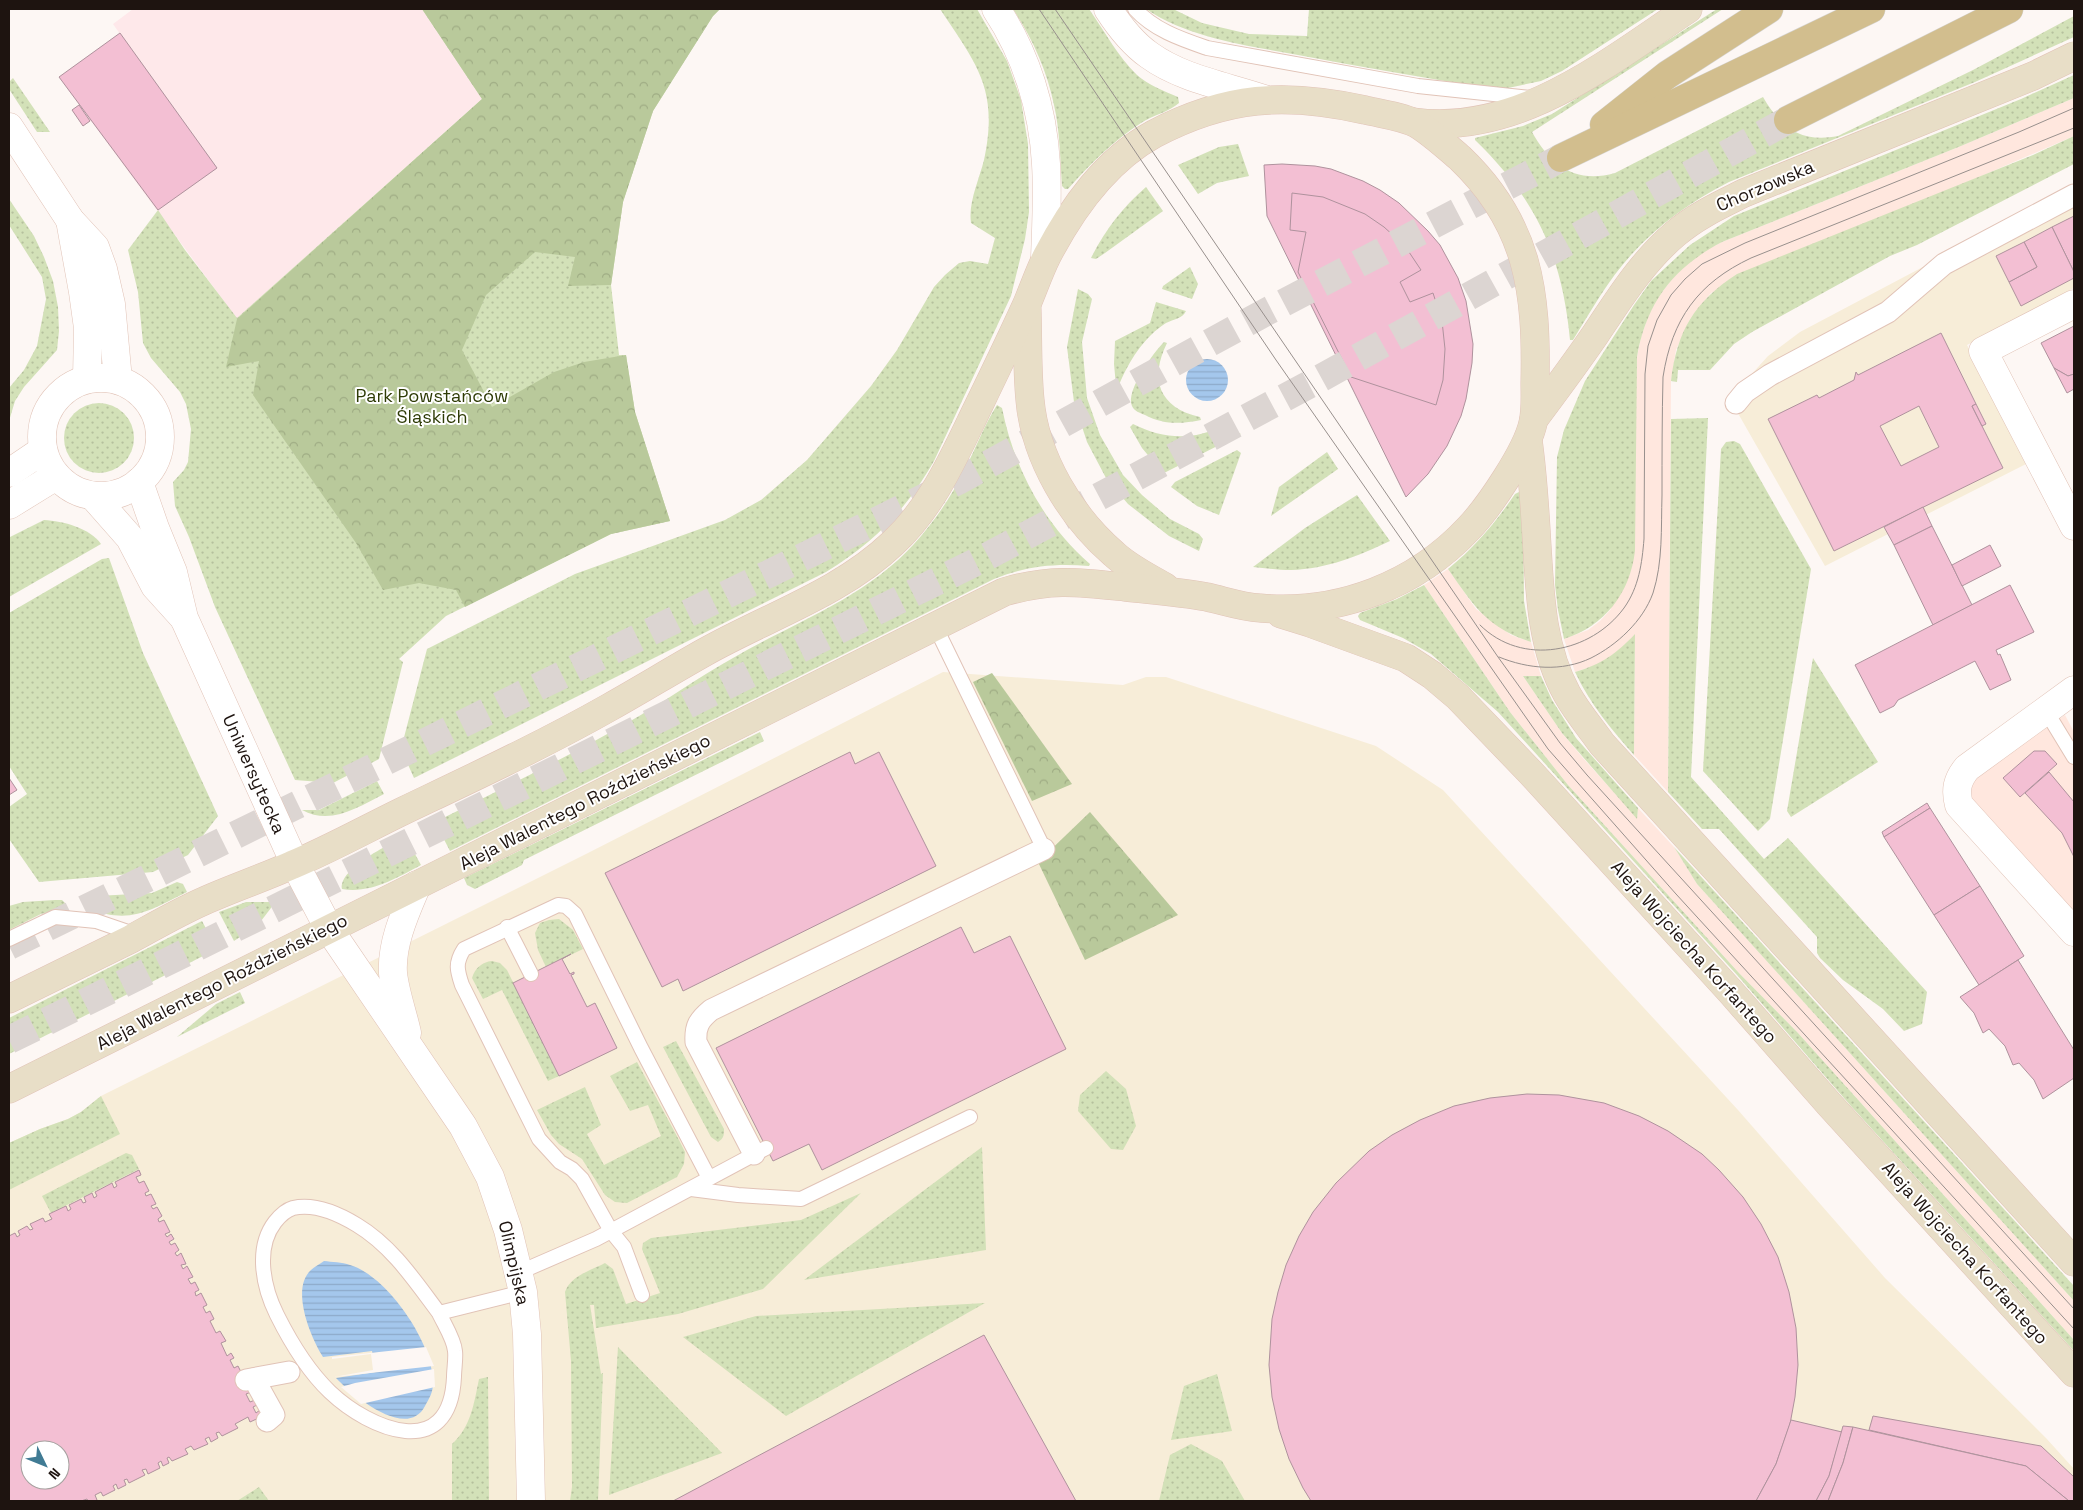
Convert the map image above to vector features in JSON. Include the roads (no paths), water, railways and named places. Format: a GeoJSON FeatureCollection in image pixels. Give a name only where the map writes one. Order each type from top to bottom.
{"type":"FeatureCollection","features":[{"type":"Feature","properties":{"kind":"main road"},"geometry":{"type":"LineString","coordinates":[[9,999],[203,901],[295,864],[605,710],[712,648],[837,584],[876,559],[898,539],[922,511],[945,474],[1027,305],[1045,259],[1073,210],[1107,170],[1133,147],[1189,116],[1218,107],[1264,100],[1310,101],[1435,125],[1493,118],[1543,100],[1603,65],[1688,9]]}},
{"type":"Feature","properties":{"kind":"main road"},"geometry":{"type":"LineString","coordinates":[[1769,9],[1667,75],[1562,158],[1871,9]]}},
{"type":"Feature","properties":{"kind":"main road"},"geometry":{"type":"LineString","coordinates":[[1788,120],[2009,9]]}},
{"type":"Feature","properties":{"kind":"main road","name":"Chorzowska"},"geometry":{"type":"LineString","coordinates":[[1260,608],[1296,608],[1330,604],[1363,597],[1394,584],[1422,569],[1461,536],[1479,517],[1495,495],[1531,429],[1626,287],[1675,234],[1709,210],[1744,193],[2033,76],[2074,56]]}},
{"type":"Feature","properties":{"kind":"main road"},"geometry":{"type":"LineString","coordinates":[[1414,122],[1460,159],[1497,201],[1517,236],[1529,273],[1536,339],[1531,429],[1543,620],[1550,650],[1566,692],[1602,744],[2074,1262]]}},
{"type":"Feature","properties":{"kind":"main road"},"geometry":{"type":"LineString","coordinates":[[1027,305],[1030,402],[1036,435],[1046,462],[1058,485],[1084,523],[1114,554],[1132,568],[1177,593]]}},
{"type":"Feature","properties":{"kind":"main road","name":"Aleja Walentego Roździeńskiego"},"geometry":{"type":"LineString","coordinates":[[9,1089],[1004,592],[1028,585],[1052,582],[1084,582],[1177,593],[1260,608]]}},
{"type":"Feature","properties":{"kind":"main road","name":"Aleja Wojciecha Korfantego"},"geometry":{"type":"LineString","coordinates":[[1260,608],[1310,623],[1406,658],[1432,675],[1458,697],[1564,810],[1774,1041],[1835,1111],[2074,1372]]}},
{"type":"Feature","properties":{"kind":"street"},"geometry":{"type":"LineString","coordinates":[[996,9],[1009,28],[1025,64],[1042,129],[1046,164],[1045,259]]}},
{"type":"Feature","properties":{"kind":"street"},"geometry":{"type":"LineString","coordinates":[[1108,9],[1136,45],[1160,62],[1204,81],[1264,100]]}},
{"type":"Feature","properties":{"kind":"street"},"geometry":{"type":"LineString","coordinates":[[9,127],[70,220],[95,247],[103,269],[111,304],[118,380]]}},
{"type":"Feature","properties":{"kind":"street"},"geometry":{"type":"LineString","coordinates":[[1736,403],[1745,392],[1770,375],[1888,312],[1944,264],[2074,195]]}},
{"type":"Feature","properties":{"kind":"street"},"geometry":{"type":"LineString","coordinates":[[70,220],[88,328],[86,379]]}},
{"type":"Feature","properties":{"kind":"street"},"geometry":{"type":"LineString","coordinates":[[2074,304],[1983,351],[2074,526]]}},
{"type":"Feature","properties":{"kind":"street"},"geometry":{"type":"LineString","coordinates":[[102,377],[118,380],[137,390],[154,412],[161,437],[159,448],[152,468],[140,482],[120,493],[93,496],[68,486],[56,476],[43,450],[42,434],[45,418],[55,400],[72,386],[86,379],[102,377]]}},
{"type":"Feature","properties":{"kind":"street"},"geometry":{"type":"LineString","coordinates":[[9,473],[43,450]]}},
{"type":"Feature","properties":{"kind":"street"},"geometry":{"type":"LineString","coordinates":[[9,505],[56,476]]}},
{"type":"Feature","properties":{"kind":"street","name":"Uniwersytecka"},"geometry":{"type":"LineString","coordinates":[[140,482],[155,528],[173,572],[184,618],[295,864],[329,929]]}},
{"type":"Feature","properties":{"kind":"street","name":"Uniwersytecka"},"geometry":{"type":"LineString","coordinates":[[93,496],[130,538],[155,586],[184,618]]}},
{"type":"Feature","properties":{"kind":"street"},"geometry":{"type":"LineString","coordinates":[[2074,690],[1967,768],[1958,781],[1956,793],[1959,805],[2074,932]]}},
{"type":"Feature","properties":{"kind":"street"},"geometry":{"type":"LineString","coordinates":[[760,1151],[696,1042],[695,1030],[700,1019],[711,1010],[1044,849]]}},
{"type":"Feature","properties":{"kind":"street","name":"Olimpijska"},"geometry":{"type":"LineString","coordinates":[[411,1049],[393,973],[394,953],[406,911],[417,885]]}},
{"type":"Feature","properties":{"kind":"street","name":"Olimpijska"},"geometry":{"type":"LineString","coordinates":[[329,929],[463,1126],[490,1177],[508,1230],[521,1282],[527,1334],[531,1501]]}},
{"type":"Feature","properties":{"kind":"street"},"geometry":{"type":"LineString","coordinates":[[267,1420],[274,1415],[250,1379],[289,1372]]}},
{"type":"Feature","properties":{"kind":"lane"},"geometry":{"type":"LineString","coordinates":[[1135,9],[1156,27],[1207,48],[1418,86],[1543,100]]}},
{"type":"Feature","properties":{"kind":"lane"},"geometry":{"type":"LineString","coordinates":[[935,626],[1044,849]]}},
{"type":"Feature","properties":{"kind":"lane"},"geometry":{"type":"LineString","coordinates":[[2046,711],[2074,757]]}},
{"type":"Feature","properties":{"kind":"lane"},"geometry":{"type":"LineString","coordinates":[[642,1295],[624,1247],[611,1231],[582,1180],[572,1169],[560,1162],[539,1139],[462,985],[456,968],[458,958],[464,949],[507,927],[558,905],[566,906],[575,914],[640,1048],[709,1178]]}},
{"type":"Feature","properties":{"kind":"lane"},"geometry":{"type":"LineString","coordinates":[[9,939],[55,918],[96,921],[137,935]]}},
{"type":"Feature","properties":{"kind":"lane"},"geometry":{"type":"LineString","coordinates":[[507,927],[531,974]]}},
{"type":"Feature","properties":{"kind":"lane"},"geometry":{"type":"LineString","coordinates":[[691,1189],[738,1196],[801,1199],[970,1116]]}},
{"type":"Feature","properties":{"kind":"lane"},"geometry":{"type":"LineString","coordinates":[[439,1313],[521,1282],[553,1259],[611,1231],[760,1151]]}},
{"type":"Feature","properties":{"kind":"lane"},"geometry":{"type":"LineString","coordinates":[[310,1207],[328,1211],[358,1225],[392,1252],[439,1313],[455,1350],[454,1391],[447,1409],[436,1424],[425,1430],[411,1433],[382,1425],[359,1413],[331,1393],[310,1371],[287,1336],[269,1300],[263,1276],[264,1252],[269,1230],[278,1218],[291,1208],[310,1207]]}},
{"type":"Feature","properties":{"kind":"water"},"geometry":{"type":"Polygon","coordinates":[[[1211,359],[1219,362],[1225,368],[1228,380],[1225,392],[1219,398],[1203,401],[1195,398],[1189,392],[1186,376],[1189,368],[1195,362],[1211,359]]]}},
{"type":"Feature","properties":{"kind":"water"},"geometry":{"type":"Polygon","coordinates":[[[324,1261],[350,1265],[365,1272],[393,1297],[418,1333],[432,1368],[433,1384],[432,1393],[428,1401],[417,1416],[406,1419],[380,1412],[366,1404],[336,1378],[376,1372],[372,1351],[323,1357],[318,1349],[308,1326],[302,1301],[302,1289],[305,1278],[311,1270],[324,1261]]]}},
{"type":"Feature","properties":{"kind":"tunnel"},"geometry":{"type":"LineString","coordinates":[[9,1040],[986,557],[1312,383],[1788,120]]}},
{"type":"Feature","properties":{"kind":"tunnel"},"geometry":{"type":"LineString","coordinates":[[9,946],[958,481],[1266,312],[1561,158]]}},
{"type":"Feature","properties":{"kind":"tram line"},"geometry":{"type":"LineString","coordinates":[[1039,9],[1276,360],[1548,749],[1676,894],[2074,1329]]}},
{"type":"Feature","properties":{"kind":"tram line"},"geometry":{"type":"LineString","coordinates":[[1055,9],[1498,657],[1560,743],[1587,775],[2074,1309]]}},
{"type":"Feature","properties":{"kind":"tram line"},"geometry":{"type":"LineString","coordinates":[[1480,625],[1497,638],[1516,646],[1535,650],[1555,649],[1575,644],[1593,636],[1610,623],[1629,600],[1639,575],[1644,539],[1645,374],[1648,346],[1657,320],[1671,295],[1702,264],[1745,243],[2074,108]]}},
{"type":"Feature","properties":{"kind":"tram line"},"geometry":{"type":"LineString","coordinates":[[1499,657],[1522,664],[1545,667],[1557,667],[1580,662],[1601,653],[1619,639],[1636,622],[1649,603],[1656,581],[1661,545],[1663,377],[1673,337],[1690,305],[1702,291],[1732,268],[1751,258],[2074,128]]}},
{"type":"Feature","properties":{"kind":"park label","name":"Park Powstańców Śląskich"},"geometry":{"type":"Point","coordinates":[432,406]}}]}
